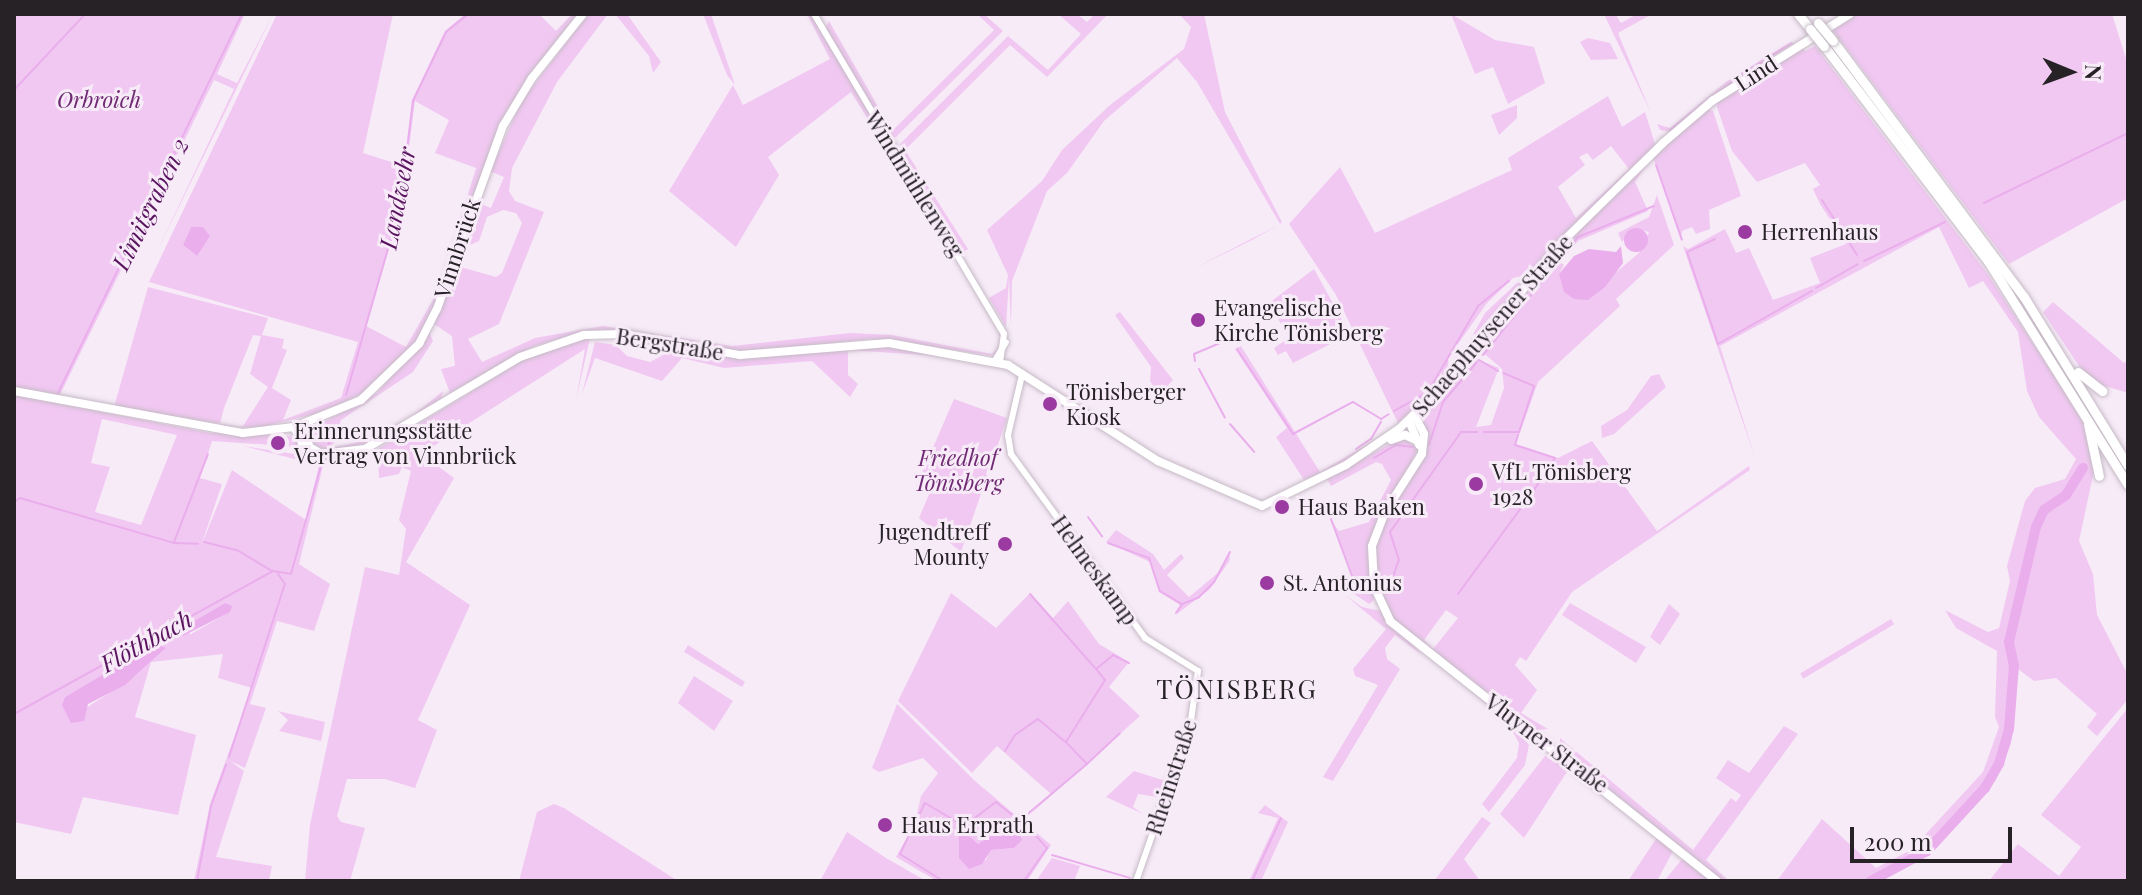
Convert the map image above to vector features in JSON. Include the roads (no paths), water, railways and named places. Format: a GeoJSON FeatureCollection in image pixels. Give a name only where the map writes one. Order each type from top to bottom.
{"type":"FeatureCollection","features":[{"type":"Feature","properties":{"kind":"highway"},"geometry":{"type":"LineString","coordinates":[[1798,14],[1814,26],[1966,215],[2049,335],[2128,466]]}},
{"type":"Feature","properties":{"kind":"highway"},"geometry":{"type":"LineString","coordinates":[[1811,14],[1814,26]]}},
{"type":"Feature","properties":{"kind":"highway"},"geometry":{"type":"LineString","coordinates":[[1828,44],[1955,215],[2080,402],[2128,485]]}},
{"type":"Feature","properties":{"kind":"highway"},"geometry":{"type":"LineString","coordinates":[[2049,335],[2088,383],[2102,391]]}},
{"type":"Feature","properties":{"kind":"highway"},"geometry":{"type":"LineString","coordinates":[[2080,402],[2095,445],[2099,476]]}},
{"type":"Feature","properties":{"kind":"main road","name":"Vinnbrück"},"geometry":{"type":"LineString","coordinates":[[14,391],[215,431],[294,427],[361,400],[419,344],[442,295],[503,126],[583,14]]}},
{"type":"Feature","properties":{"kind":"main road","name":"Lind"},"geometry":{"type":"LineString","coordinates":[[1665,141],[1712,101],[1850,14]]}},
{"type":"Feature","properties":{"kind":"main road","name":"Schaephuysener Straße"},"geometry":{"type":"LineString","coordinates":[[1262,506],[1379,445],[1412,418],[1558,246],[1665,141]]}},
{"type":"Feature","properties":{"kind":"main road","name":"Bergstraße"},"geometry":{"type":"LineString","coordinates":[[309,446],[333,455],[365,449],[538,347],[594,334],[624,334],[740,355],[889,343],[997,363],[1022,375],[1158,461],[1262,506]]}},
{"type":"Feature","properties":{"kind":"main road"},"geometry":{"type":"LineString","coordinates":[[1409,475],[1419,442],[1412,418]]}},
{"type":"Feature","properties":{"kind":"main road"},"geometry":{"type":"LineString","coordinates":[[1409,475],[1424,447],[1412,418]]}},
{"type":"Feature","properties":{"kind":"main road"},"geometry":{"type":"LineString","coordinates":[[304,424],[309,446]]}},
{"type":"Feature","properties":{"kind":"main road"},"geometry":{"type":"LineString","coordinates":[[294,427],[309,446]]}},
{"type":"Feature","properties":{"kind":"main road"},"geometry":{"type":"LineString","coordinates":[[1379,445],[1405,435],[1419,442]]}},
{"type":"Feature","properties":{"kind":"main road","name":"Vluyner Straße"},"geometry":{"type":"LineString","coordinates":[[1409,475],[1374,537],[1371,569],[1380,603],[1405,637],[1638,813],[1717,881]]}},
{"type":"Feature","properties":{"kind":"street","name":"Windmühlenweg"},"geometry":{"type":"LineString","coordinates":[[814,14],[1006,342],[997,363]]}},
{"type":"Feature","properties":{"kind":"street","name":"Helmeskamp"},"geometry":{"type":"LineString","coordinates":[[1022,375],[1015,388],[1009,450],[1145,638],[1198,671]]}},
{"type":"Feature","properties":{"kind":"street","name":"Rheinstraße"},"geometry":{"type":"LineString","coordinates":[[1136,881],[1190,727],[1198,671]]}},
{"type":"Feature","properties":{"kind":"waterway"},"geometry":{"type":"LineString","coordinates":[[14,90],[85,14]]}},
{"type":"Feature","properties":{"kind":"waterway","name":"Limitgraben 2"},"geometry":{"type":"LineString","coordinates":[[58,393],[242,14]]}},
{"type":"Feature","properties":{"kind":"waterway","name":"Landwehr"},"geometry":{"type":"LineString","coordinates":[[346,395],[400,207],[413,101],[446,32],[468,14]]}},
{"type":"Feature","properties":{"kind":"waterway"},"geometry":{"type":"LineString","coordinates":[[1741,75],[1792,43]]}},
{"type":"Feature","properties":{"kind":"waterway"},"geometry":{"type":"LineString","coordinates":[[1670,130],[1736,79]]}},
{"type":"Feature","properties":{"kind":"waterway"},"geometry":{"type":"LineString","coordinates":[[1984,203],[2128,133]]}},
{"type":"Feature","properties":{"kind":"waterway"},"geometry":{"type":"LineString","coordinates":[[1656,165],[1682,240]]}},
{"type":"Feature","properties":{"kind":"waterway"},"geometry":{"type":"LineString","coordinates":[[1822,200],[1857,255]]}},
{"type":"Feature","properties":{"kind":"waterway"},"geometry":{"type":"LineString","coordinates":[[1483,355],[1578,237],[1654,206]]}},
{"type":"Feature","properties":{"kind":"waterway"},"geometry":{"type":"LineString","coordinates":[[1864,261],[1945,222]]}},
{"type":"Feature","properties":{"kind":"waterway"},"geometry":{"type":"LineString","coordinates":[[1715,239],[1687,252],[1718,344],[1812,291]]}},
{"type":"Feature","properties":{"kind":"waterway"},"geometry":{"type":"LineString","coordinates":[[1816,288],[1858,264]]}},
{"type":"Feature","properties":{"kind":"waterway"},"geometry":{"type":"LineString","coordinates":[[1394,411],[1428,392],[1478,306],[1509,281]]}},
{"type":"Feature","properties":{"kind":"waterway"},"geometry":{"type":"LineString","coordinates":[[1195,361],[1194,354],[1230,339]]}},
{"type":"Feature","properties":{"kind":"waterway"},"geometry":{"type":"LineString","coordinates":[[1237,349],[1293,434],[1353,402],[1381,419],[1389,414]]}},
{"type":"Feature","properties":{"kind":"waterway"},"geometry":{"type":"LineString","coordinates":[[1479,360],[1498,371]]}},
{"type":"Feature","properties":{"kind":"waterway"},"geometry":{"type":"LineString","coordinates":[[1429,445],[1443,402],[1477,362]]}},
{"type":"Feature","properties":{"kind":"waterway"},"geometry":{"type":"LineString","coordinates":[[1199,369],[1225,418]]}},
{"type":"Feature","properties":{"kind":"waterway"},"geometry":{"type":"LineString","coordinates":[[1484,432],[1519,432],[1534,386],[1504,373]]}},
{"type":"Feature","properties":{"kind":"waterway"},"geometry":{"type":"LineString","coordinates":[[1356,449],[1371,439],[1381,422]]}},
{"type":"Feature","properties":{"kind":"waterway"},"geometry":{"type":"LineString","coordinates":[[1230,424],[1254,452]]}},
{"type":"Feature","properties":{"kind":"waterway","name":"Landwehr"},"geometry":{"type":"LineString","coordinates":[[327,448],[335,427]]}},
{"type":"Feature","properties":{"kind":"waterway"},"geometry":{"type":"LineString","coordinates":[[1387,594],[1399,560],[1390,532],[1461,432],[1477,432]]}},
{"type":"Feature","properties":{"kind":"waterway"},"geometry":{"type":"LineString","coordinates":[[1518,435],[1515,445],[1555,458],[1530,496]]}},
{"type":"Feature","properties":{"kind":"waterway"},"geometry":{"type":"LineString","coordinates":[[1374,458],[1396,445],[1413,447]]}},
{"type":"Feature","properties":{"kind":"waterway"},"geometry":{"type":"LineString","coordinates":[[174,542],[208,454]]}},
{"type":"Feature","properties":{"kind":"waterway","name":"Flöthbach"},"geometry":{"type":"LineString","coordinates":[[14,714],[273,571],[291,574],[321,466]]}},
{"type":"Feature","properties":{"kind":"waterway"},"geometry":{"type":"LineString","coordinates":[[1871,881],[1927,851],[1985,788],[1999,764],[2009,729],[2014,666],[2009,642],[2036,527],[2044,510],[2066,495],[2083,468]]}},
{"type":"Feature","properties":{"kind":"waterway"},"geometry":{"type":"LineString","coordinates":[[1458,594],[1529,497]]}},
{"type":"Feature","properties":{"kind":"waterway"},"geometry":{"type":"LineString","coordinates":[[14,502],[20,498],[174,543],[198,544]]}},
{"type":"Feature","properties":{"kind":"waterway"},"geometry":{"type":"LineString","coordinates":[[1088,517],[1102,536]]}},
{"type":"Feature","properties":{"kind":"waterway"},"geometry":{"type":"LineString","coordinates":[[1331,519],[1352,576],[1364,584]]}},
{"type":"Feature","properties":{"kind":"waterway"},"geometry":{"type":"LineString","coordinates":[[204,542],[237,550],[272,571]]}},
{"type":"Feature","properties":{"kind":"waterway"},"geometry":{"type":"LineString","coordinates":[[1108,543],[1149,558],[1160,591],[1182,604],[1198,598],[1214,582],[1230,552]]}},
{"type":"Feature","properties":{"kind":"waterway"},"geometry":{"type":"LineString","coordinates":[[229,757],[285,584],[278,574]]}},
{"type":"Feature","properties":{"kind":"waterway"},"geometry":{"type":"LineString","coordinates":[[1379,583],[1393,579]]}},
{"type":"Feature","properties":{"kind":"waterway"},"geometry":{"type":"LineString","coordinates":[[1030,594],[1095,668]]}},
{"type":"Feature","properties":{"kind":"waterway"},"geometry":{"type":"LineString","coordinates":[[1176,613],[1182,604]]}},
{"type":"Feature","properties":{"kind":"waterway"},"geometry":{"type":"LineString","coordinates":[[1024,817],[1087,764],[1066,742],[1105,680],[1096,669],[1113,655],[1129,663]]}},
{"type":"Feature","properties":{"kind":"waterway"},"geometry":{"type":"LineString","coordinates":[[1005,751],[1015,735],[1038,719],[1065,742]]}},
{"type":"Feature","properties":{"kind":"waterway"},"geometry":{"type":"LineString","coordinates":[[1087,764],[1120,733]]}},
{"type":"Feature","properties":{"kind":"waterway"},"geometry":{"type":"LineString","coordinates":[[197,881],[211,806],[226,765]]}},
{"type":"Feature","properties":{"kind":"waterway"},"geometry":{"type":"LineString","coordinates":[[943,881],[900,854],[925,803],[964,826],[996,802],[1021,822]]}},
{"type":"Feature","properties":{"kind":"waterway"},"geometry":{"type":"LineString","coordinates":[[1252,881],[1281,818]]}},
{"type":"Feature","properties":{"kind":"waterway"},"geometry":{"type":"LineString","coordinates":[[1022,821],[1047,848],[1024,881]]}},
{"type":"Feature","properties":{"kind":"waterway"},"geometry":{"type":"LineString","coordinates":[[1052,855],[1130,878]]}},
{"type":"Feature","properties":{"kind":"place","name":"Herrenhaus"},"geometry":{"type":"Point","coordinates":[1745,232]}},
{"type":"Feature","properties":{"kind":"place","name":"Evangelische Kirche Tönisberg"},"geometry":{"type":"Point","coordinates":[1198,320]}},
{"type":"Feature","properties":{"kind":"place","name":"Tönisberger Kiosk"},"geometry":{"type":"Point","coordinates":[1050,404]}},
{"type":"Feature","properties":{"kind":"place","name":"Erinnerungsstätte Vertrag von Vinnbrück"},"geometry":{"type":"Point","coordinates":[278,443]}},
{"type":"Feature","properties":{"kind":"place","name":"VfL Tönisberg 1928"},"geometry":{"type":"Point","coordinates":[1476,484]}},
{"type":"Feature","properties":{"kind":"place","name":"Haus Baaken"},"geometry":{"type":"Point","coordinates":[1282,507]}},
{"type":"Feature","properties":{"kind":"place","name":"Jugendtreff Mounty"},"geometry":{"type":"Point","coordinates":[1005,544]}},
{"type":"Feature","properties":{"kind":"place","name":"St. Antonius"},"geometry":{"type":"Point","coordinates":[1267,583]}},
{"type":"Feature","properties":{"kind":"place","name":"Haus Erprath"},"geometry":{"type":"Point","coordinates":[885,825]}},
{"type":"Feature","properties":{"kind":"district","name":"TÖNISBERG"},"geometry":{"type":"Point","coordinates":[1237,689]}},
{"type":"Feature","properties":{"kind":"park label","name":"Orbroich"},"geometry":{"type":"Point","coordinates":[99,100]}},
{"type":"Feature","properties":{"kind":"park label","name":"Friedhof Tönisberg"},"geometry":{"type":"Point","coordinates":[958,470]}}]}
